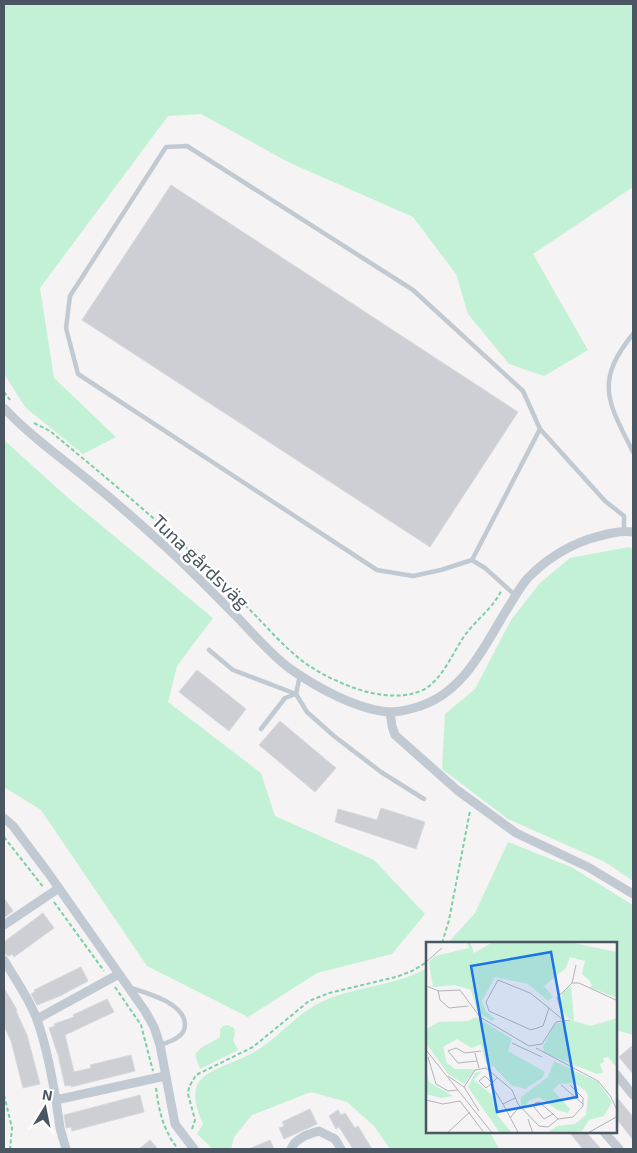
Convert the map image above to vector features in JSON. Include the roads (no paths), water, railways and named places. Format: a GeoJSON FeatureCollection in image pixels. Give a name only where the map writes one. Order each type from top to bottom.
{"type":"FeatureCollection","features":[{"type":"Feature","properties":{"kind":"street","name":"Tuna gårdsväg"},"geometry":{"type":"LineString","coordinates":[[4,408],[22,428],[99,488],[198,576],[271,652],[300,675],[339,697],[390,712],[427,705],[452,690],[463,679],[515,596],[531,575],[545,563],[584,541],[629,532]]}},
{"type":"Feature","properties":{"kind":"street"},"geometry":{"type":"LineString","coordinates":[[390,712],[395,736],[457,790],[516,833],[588,867],[633,894]]}},
{"type":"Feature","properties":{"kind":"street"},"geometry":{"type":"LineString","coordinates":[[4,818],[13,826],[59,888],[154,1027],[160,1045],[172,1114],[175,1124],[183,1135],[185,1147]]}},
{"type":"Feature","properties":{"kind":"street"},"geometry":{"type":"LineString","coordinates":[[4,925],[59,888]]}},
{"type":"Feature","properties":{"kind":"street"},"geometry":{"type":"LineString","coordinates":[[4,960],[21,987],[37,1019],[47,1054],[60,1128],[66,1149]]}},
{"type":"Feature","properties":{"kind":"street"},"geometry":{"type":"LineString","coordinates":[[37,1019],[119,974]]}},
{"type":"Feature","properties":{"kind":"street"},"geometry":{"type":"LineString","coordinates":[[617,1075],[633,1095]]}},
{"type":"Feature","properties":{"kind":"street"},"geometry":{"type":"LineString","coordinates":[[56,1100],[165,1076]]}},
{"type":"Feature","properties":{"kind":"street"},"geometry":{"type":"LineString","coordinates":[[291,1149],[303,1137],[319,1131],[335,1139],[340,1149]]}},
{"type":"Feature","properties":{"kind":"street"},"geometry":{"type":"LineString","coordinates":[[605,1133],[619,1149]]}},
{"type":"Feature","properties":{"kind":"lane"},"geometry":{"type":"LineString","coordinates":[[540,429],[472,560],[441,570],[413,576],[377,570],[78,374],[66,328],[70,296],[166,147],[187,146],[413,290],[523,391],[540,429],[605,501],[624,516],[629,532]]}},
{"type":"Feature","properties":{"kind":"lane"},"geometry":{"type":"LineString","coordinates":[[633,334],[622,347],[614,363],[609,379],[609,398],[614,415],[633,452]]}},
{"type":"Feature","properties":{"kind":"lane"},"geometry":{"type":"LineString","coordinates":[[472,560],[485,568],[515,596]]}},
{"type":"Feature","properties":{"kind":"lane"},"geometry":{"type":"LineString","coordinates":[[209,650],[233,670],[296,694],[307,712],[334,736],[381,772],[424,799]]}},
{"type":"Feature","properties":{"kind":"lane"},"geometry":{"type":"LineString","coordinates":[[296,694],[300,675]]}},
{"type":"Feature","properties":{"kind":"lane"},"geometry":{"type":"LineString","coordinates":[[261,729],[285,698],[296,694]]}},
{"type":"Feature","properties":{"kind":"lane"},"geometry":{"type":"LineString","coordinates":[[127,986],[152,994],[169,1003],[178,1009],[185,1021],[184,1030],[180,1037],[160,1045]]}}]}
